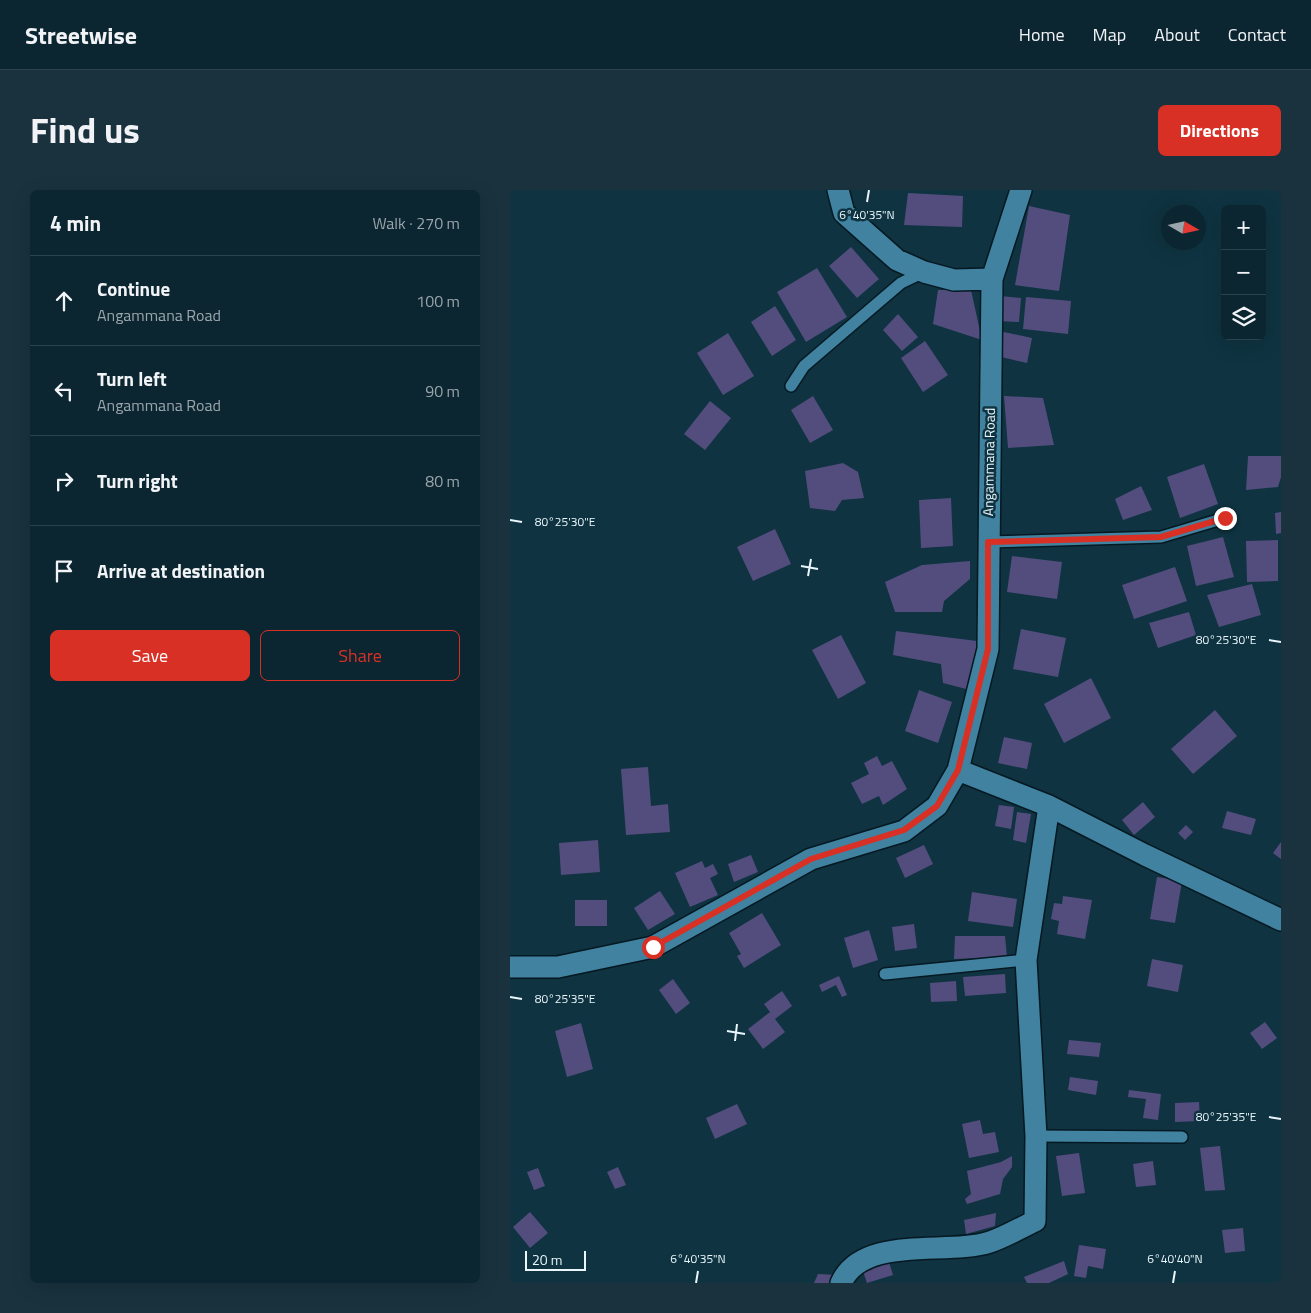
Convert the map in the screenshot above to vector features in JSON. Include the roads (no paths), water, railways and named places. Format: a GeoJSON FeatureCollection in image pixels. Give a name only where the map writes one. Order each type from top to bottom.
{"type":"FeatureCollection","features":[{"type":"Feature","properties":{"kind":"street"},"geometry":{"type":"LineString","coordinates":[[838,190],[844,213],[896,260],[924,272],[954,280],[992,279]]}},
{"type":"Feature","properties":{"kind":"street","name":"Angammana Road"},"geometry":{"type":"LineString","coordinates":[[510,967],[558,967],[653,947],[811,859],[904,830],[937,806],[958,770],[988,649],[992,279],[1021,190]]}},
{"type":"Feature","properties":{"kind":"street"},"geometry":{"type":"LineString","coordinates":[[958,770],[1049,806],[1145,855],[1281,920]]}},
{"type":"Feature","properties":{"kind":"street"},"geometry":{"type":"LineString","coordinates":[[841,1283],[846,1273],[872,1255],[989,1243],[1035,1220],[1036,1136],[1026,960],[1049,806]]}},
{"type":"Feature","properties":{"kind":"lane"},"geometry":{"type":"LineString","coordinates":[[791,386],[804,366],[901,283],[924,272]]}},
{"type":"Feature","properties":{"kind":"lane"},"geometry":{"type":"LineString","coordinates":[[988,542],[1161,537],[1225,518]]}},
{"type":"Feature","properties":{"kind":"lane"},"geometry":{"type":"LineString","coordinates":[[885,974],[1026,960]]}},
{"type":"Feature","properties":{"kind":"lane"},"geometry":{"type":"LineString","coordinates":[[1036,1136],[1182,1137]]}}]}
